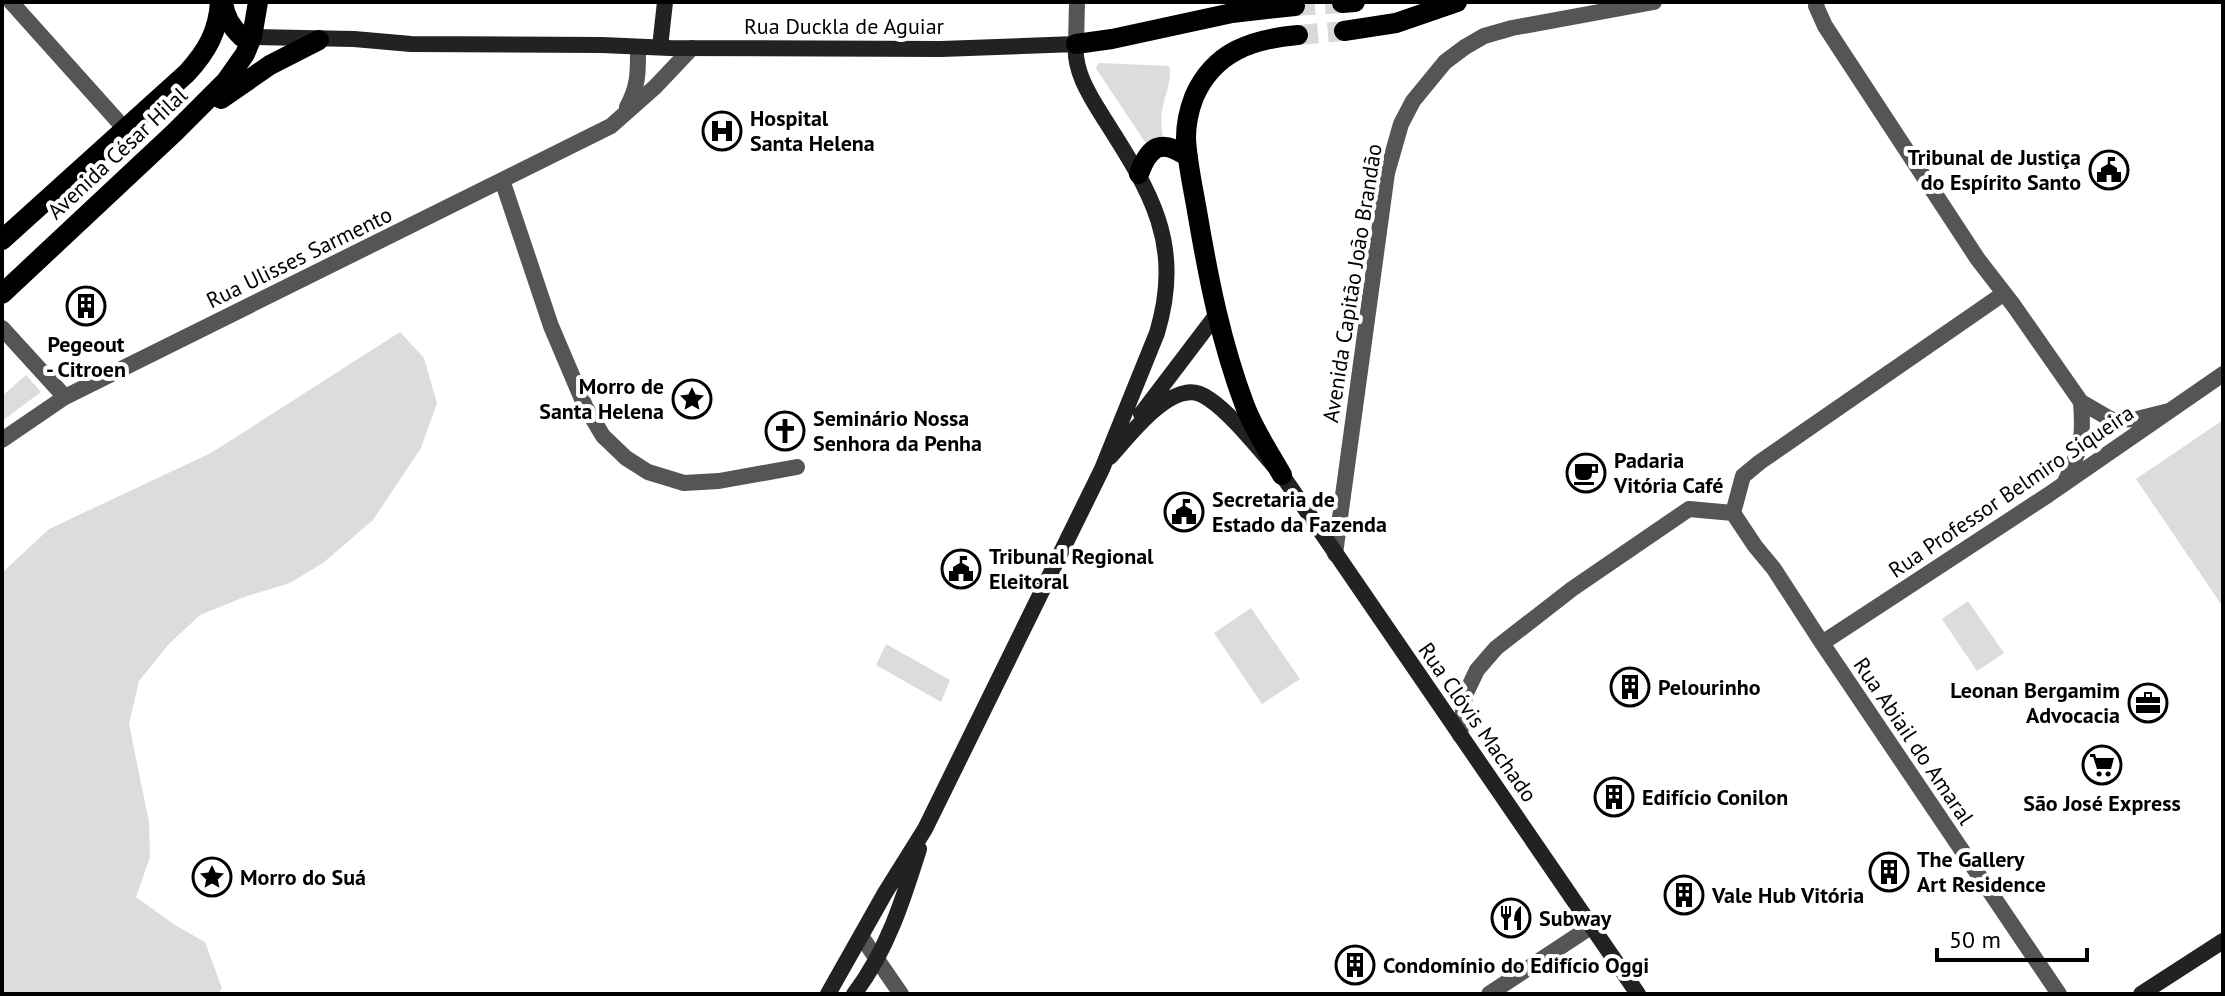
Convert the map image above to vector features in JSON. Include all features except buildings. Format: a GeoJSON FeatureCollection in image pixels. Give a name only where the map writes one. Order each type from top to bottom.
{"type":"FeatureCollection","features":[{"type":"Feature","properties":{"kind":"main road","name":"Avenida César Hilal"},"geometry":{"type":"LineString","coordinates":[[2,240],[187,73],[212,39],[222,2]]}},
{"type":"Feature","properties":{"kind":"main road"},"geometry":{"type":"LineString","coordinates":[[222,2],[234,29],[242,37],[252,37]]}},
{"type":"Feature","properties":{"kind":"main road","name":"Avenida César Hilal"},"geometry":{"type":"LineString","coordinates":[[2,294],[226,81],[245,54],[252,37],[258,2]]}},
{"type":"Feature","properties":{"kind":"main road"},"geometry":{"type":"LineString","coordinates":[[660,47],[665,2]]}},
{"type":"Feature","properties":{"kind":"main road"},"geometry":{"type":"LineString","coordinates":[[1342,3],[1355,2]]}},
{"type":"Feature","properties":{"kind":"main road"},"geometry":{"type":"LineString","coordinates":[[1344,31],[1396,23],[1457,2]]}},
{"type":"Feature","properties":{"kind":"main road"},"geometry":{"type":"LineString","coordinates":[[828,994],[925,829],[1103,463],[1157,333],[1167,291],[1167,266],[1157,214],[1139,174],[1086,87],[1077,64],[1076,44],[1232,13],[1295,6]]}},
{"type":"Feature","properties":{"kind":"main road"},"geometry":{"type":"LineString","coordinates":[[1282,475],[1245,406],[1217,314],[1186,139],[1189,112],[1200,86],[1222,59],[1253,42],[1298,35]]}},
{"type":"Feature","properties":{"kind":"main road","name":"Rua Duckla de Aguiar"},"geometry":{"type":"LineString","coordinates":[[252,37],[354,39],[411,44],[692,48],[1027,47],[1076,44]]}},
{"type":"Feature","properties":{"kind":"main road"},"geometry":{"type":"LineString","coordinates":[[175,132],[270,65],[319,40]]}},
{"type":"Feature","properties":{"kind":"main road"},"geometry":{"type":"LineString","coordinates":[[1139,174],[1152,149],[1170,147],[1188,157]]}},
{"type":"Feature","properties":{"kind":"main road"},"geometry":{"type":"LineString","coordinates":[[1103,463],[1217,314]]}},
{"type":"Feature","properties":{"kind":"main road","name":"Rua Clóvis Machado"},"geometry":{"type":"LineString","coordinates":[[1103,463],[1145,419],[1186,392],[1198,393],[1209,399],[1229,417],[1282,475],[1638,994]]}},
{"type":"Feature","properties":{"kind":"main road"},"geometry":{"type":"LineString","coordinates":[[854,994],[877,958],[901,909],[925,829]]}},
{"type":"Feature","properties":{"kind":"main road"},"geometry":{"type":"LineString","coordinates":[[2141,994],[2223,941]]}},
{"type":"Feature","properties":{"kind":"street"},"geometry":{"type":"LineString","coordinates":[[11,2],[124,128]]}},
{"type":"Feature","properties":{"kind":"street"},"geometry":{"type":"LineString","coordinates":[[1076,44],[1077,2]]}},
{"type":"Feature","properties":{"kind":"street","name":"Avenida Capitão João Brandão"},"geometry":{"type":"LineString","coordinates":[[1335,554],[1387,173],[1401,124],[1413,101],[1445,62],[1484,36],[1654,2]]}},
{"type":"Feature","properties":{"kind":"street"},"geometry":{"type":"LineString","coordinates":[[1817,2],[1825,26],[1968,246],[2081,402],[2112,420],[2137,419],[2169,411]]}},
{"type":"Feature","properties":{"kind":"street"},"geometry":{"type":"LineString","coordinates":[[619,121],[636,91],[638,47]]}},
{"type":"Feature","properties":{"kind":"street","name":"Rua Ulisses Sarmento"},"geometry":{"type":"LineString","coordinates":[[2,440],[65,397],[619,121],[692,48]]}},
{"type":"Feature","properties":{"kind":"street"},"geometry":{"type":"LineString","coordinates":[[502,180],[551,326],[585,406],[603,436],[626,458],[648,472],[684,483],[719,481],[797,467]]}},
{"type":"Feature","properties":{"kind":"street"},"geometry":{"type":"LineString","coordinates":[[1460,735],[1465,695],[1477,670],[1496,648],[1581,583],[1689,509],[1733,513],[1743,476],[1760,462],[2003,294]]}},
{"type":"Feature","properties":{"kind":"street"},"geometry":{"type":"LineString","coordinates":[[2,328],[65,397]]}},
{"type":"Feature","properties":{"kind":"street","name":"Rua Professor Belmiro Siqueira"},"geometry":{"type":"LineString","coordinates":[[1822,643],[2065,484],[2223,374]]}},
{"type":"Feature","properties":{"kind":"street"},"geometry":{"type":"LineString","coordinates":[[2065,484],[2082,444],[2081,402]]}},
{"type":"Feature","properties":{"kind":"street","name":"Rua Abiail do Amaral"},"geometry":{"type":"LineString","coordinates":[[1733,513],[1774,569],[2059,994]]}},
{"type":"Feature","properties":{"kind":"street"},"geometry":{"type":"LineString","coordinates":[[1489,994],[1592,926]]}},
{"type":"Feature","properties":{"kind":"street"},"geometry":{"type":"LineString","coordinates":[[861,936],[901,994]]}},
{"type":"Feature","properties":{"kind":"shaded area"},"geometry":{"type":"Polygon","coordinates":[[[1099,63],[1169,66],[1169,82],[1161,116],[1165,151],[1153,154],[1097,70],[1099,63]]]}},
{"type":"Feature","properties":{"kind":"shaded area"},"geometry":{"type":"Polygon","coordinates":[[[400,332],[424,358],[437,403],[421,448],[373,520],[323,563],[290,583],[200,615],[168,645],[139,681],[129,724],[149,822],[150,857],[136,897],[205,942],[222,988],[218,994],[2,994],[2,573],[49,529],[211,453],[400,332]]]}},
{"type":"Feature","properties":{"kind":"shaded area"},"geometry":{"type":"Polygon","coordinates":[[[26,375],[41,392],[2,421],[2,396],[26,375]]]}},
{"type":"Feature","properties":{"kind":"shaded area"},"geometry":{"type":"Polygon","coordinates":[[[2223,420],[2223,607],[2136,479],[2223,420]]]}},
{"type":"Feature","properties":{"kind":"shaded area"},"geometry":{"type":"Polygon","coordinates":[[[1968,601],[2004,653],[1977,671],[1942,619],[1968,601]]]}},
{"type":"Feature","properties":{"kind":"shaded area"},"geometry":{"type":"Polygon","coordinates":[[[1251,608],[1300,679],[1262,704],[1214,633],[1251,608]]]}},
{"type":"Feature","properties":{"kind":"shaded area"},"geometry":{"type":"Polygon","coordinates":[[[886,644],[950,680],[941,702],[876,665],[886,644]]]}},
{"type":"Feature","properties":{"kind":"tunnel"},"geometry":{"type":"LineString","coordinates":[[1295,6],[1342,3]]}},
{"type":"Feature","properties":{"kind":"tunnel"},"geometry":{"type":"LineString","coordinates":[[1298,35],[1344,31]]}},
{"type":"Feature","properties":{"kind":"place","name":"Hospital Santa Helena"},"geometry":{"type":"Point","coordinates":[722,131]}},
{"type":"Feature","properties":{"kind":"place","name":"Tribunal de Justiça do Espírito Santo"},"geometry":{"type":"Point","coordinates":[2109,170]}},
{"type":"Feature","properties":{"kind":"place","name":"Pegeout - Citroen"},"geometry":{"type":"Point","coordinates":[86,306]}},
{"type":"Feature","properties":{"kind":"place","name":"Morro de Santa Helena"},"geometry":{"type":"Point","coordinates":[692,399]}},
{"type":"Feature","properties":{"kind":"place","name":"Seminário Nossa Senhora da Penha"},"geometry":{"type":"Point","coordinates":[785,431]}},
{"type":"Feature","properties":{"kind":"place","name":"Padaria Vitória Café"},"geometry":{"type":"Point","coordinates":[1586,473]}},
{"type":"Feature","properties":{"kind":"place","name":"Secretaria de Estado da Fazenda"},"geometry":{"type":"Point","coordinates":[1184,512]}},
{"type":"Feature","properties":{"kind":"place","name":"Tribunal Regional Eleitoral"},"geometry":{"type":"Point","coordinates":[961,569]}},
{"type":"Feature","properties":{"kind":"place","name":"Pelourinho"},"geometry":{"type":"Point","coordinates":[1630,687]}},
{"type":"Feature","properties":{"kind":"place","name":"Leonan Bergamim Advocacia"},"geometry":{"type":"Point","coordinates":[2148,703]}},
{"type":"Feature","properties":{"kind":"place","name":"São José Express"},"geometry":{"type":"Point","coordinates":[2102,765]}},
{"type":"Feature","properties":{"kind":"place","name":"Edifício Conilon"},"geometry":{"type":"Point","coordinates":[1614,797]}},
{"type":"Feature","properties":{"kind":"place","name":"The Gallery Art Residence"},"geometry":{"type":"Point","coordinates":[1889,872]}},
{"type":"Feature","properties":{"kind":"place","name":"Morro do Suá"},"geometry":{"type":"Point","coordinates":[212,877]}},
{"type":"Feature","properties":{"kind":"place","name":"Vale Hub Vitória"},"geometry":{"type":"Point","coordinates":[1684,895]}},
{"type":"Feature","properties":{"kind":"place","name":"Subway"},"geometry":{"type":"Point","coordinates":[1511,918]}},
{"type":"Feature","properties":{"kind":"place","name":"Condomínio do Edifício Oggi"},"geometry":{"type":"Point","coordinates":[1355,965]}}]}
